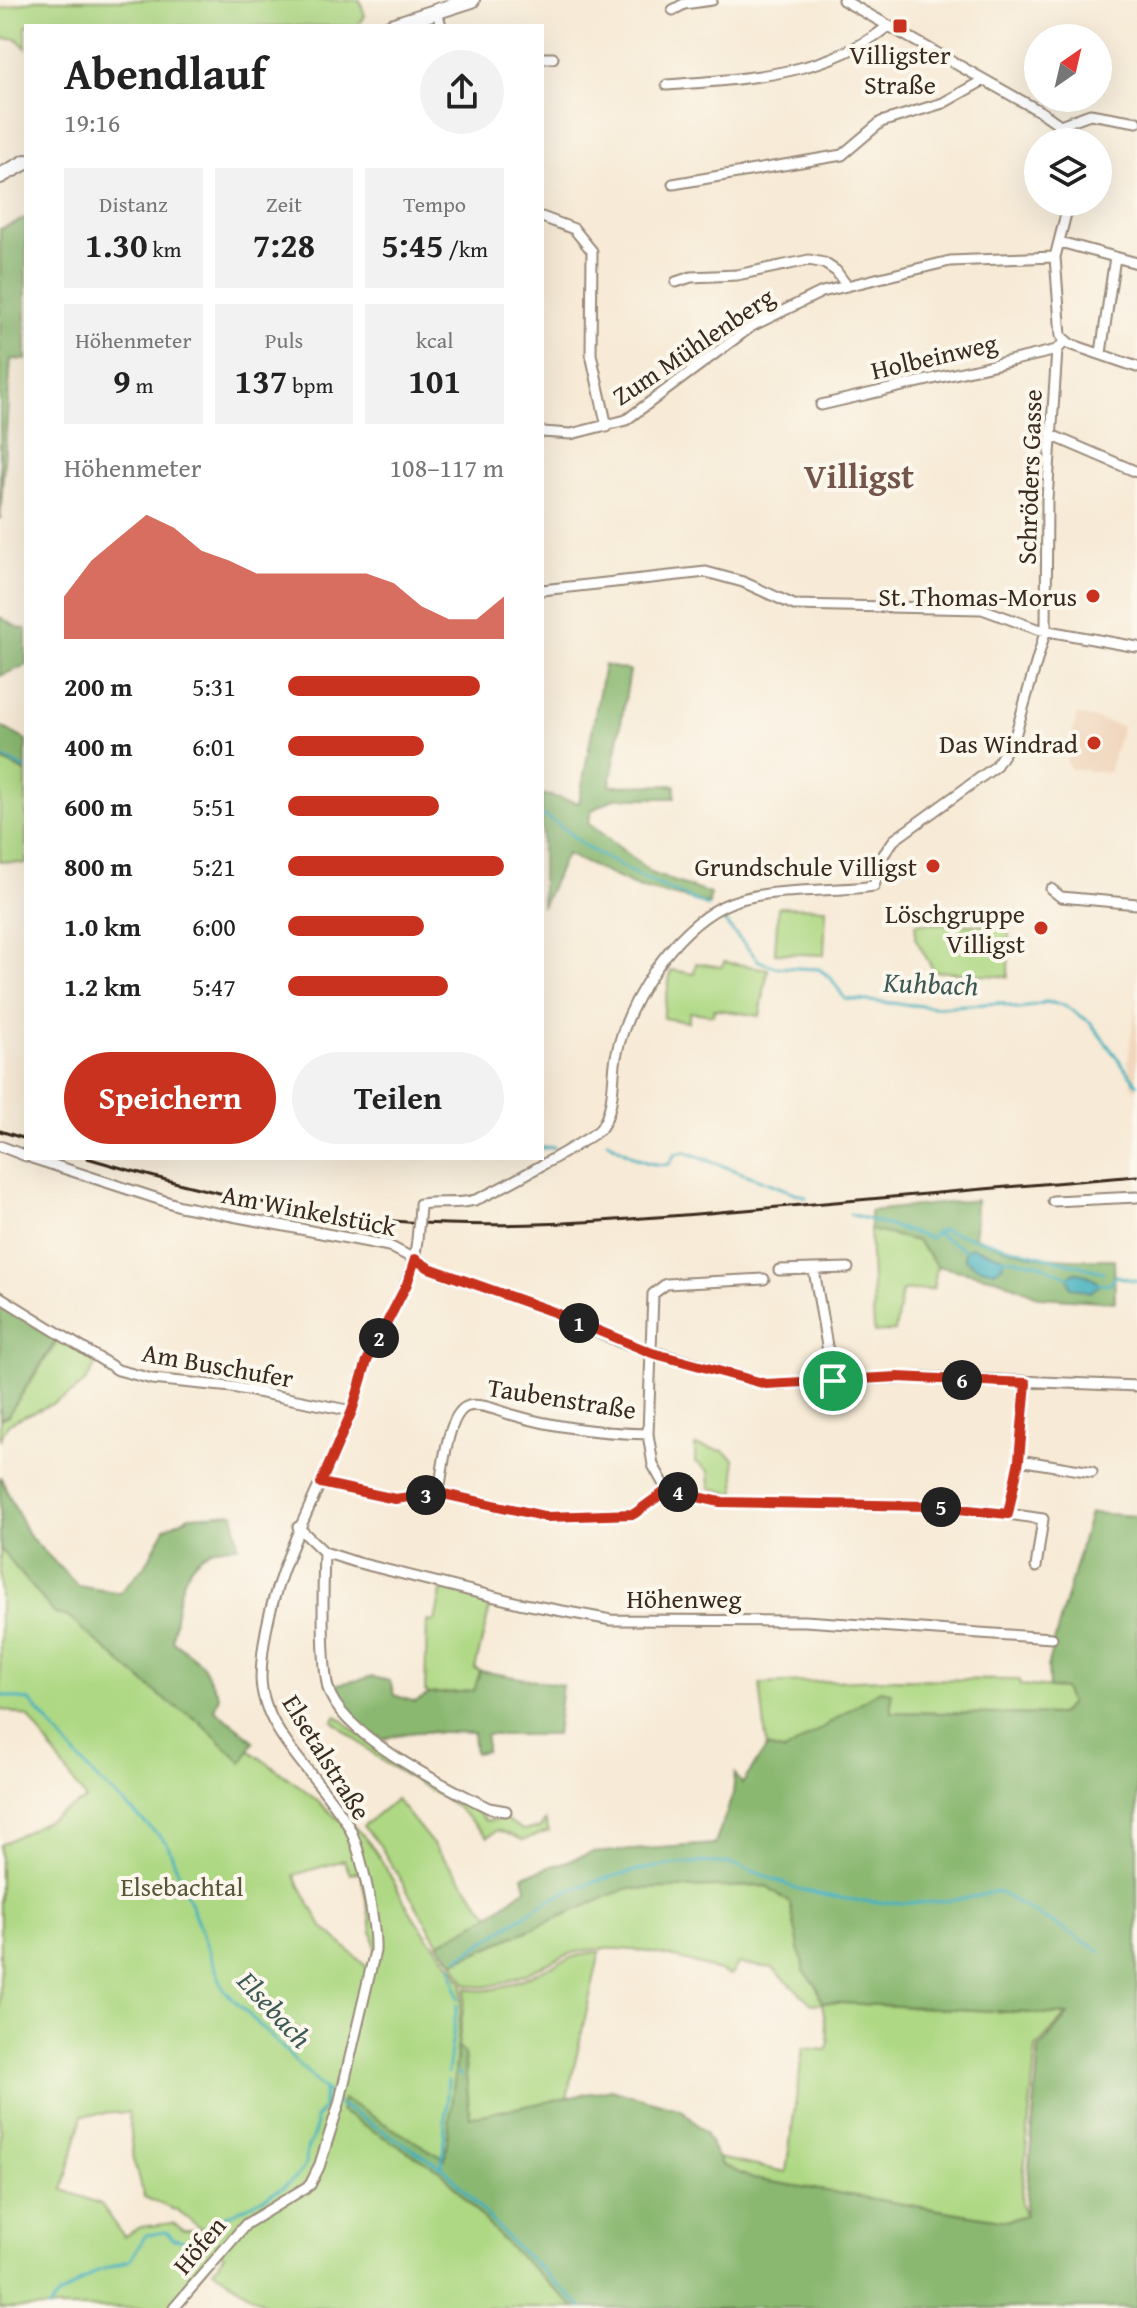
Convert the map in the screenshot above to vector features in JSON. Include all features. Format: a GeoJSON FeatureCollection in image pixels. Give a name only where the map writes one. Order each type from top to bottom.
{"type":"FeatureCollection","features":[{"type":"Feature","properties":{"kind":"main road"},"geometry":{"type":"LineString","coordinates":[[405,24],[439,19],[472,0]]}},
{"type":"Feature","properties":{"kind":"main road"},"geometry":{"type":"LineString","coordinates":[[0,176],[24,163]]}},
{"type":"Feature","properties":{"kind":"street"},"geometry":{"type":"LineString","coordinates":[[673,10],[684,4],[712,0]]}},
{"type":"Feature","properties":{"kind":"street"},"geometry":{"type":"LineString","coordinates":[[843,0],[1062,128]]}},
{"type":"Feature","properties":{"kind":"street"},"geometry":{"type":"LineString","coordinates":[[667,85],[786,72],[854,49],[888,26]]}},
{"type":"Feature","properties":{"kind":"street"},"geometry":{"type":"LineString","coordinates":[[544,58],[553,58]]}},
{"type":"Feature","properties":{"kind":"street"},"geometry":{"type":"LineString","coordinates":[[673,184],[842,155],[881,122],[943,103],[984,80]]}},
{"type":"Feature","properties":{"kind":"street"},"geometry":{"type":"LineString","coordinates":[[1060,125],[1090,114],[1137,122]]}},
{"type":"Feature","properties":{"kind":"street"},"geometry":{"type":"LineString","coordinates":[[1066,216],[1055,257],[1059,327],[1065,341],[1137,367]]}},
{"type":"Feature","properties":{"kind":"street"},"geometry":{"type":"LineString","coordinates":[[544,218],[574,229],[592,251],[591,354],[607,427]]}},
{"type":"Feature","properties":{"kind":"street"},"geometry":{"type":"LineString","coordinates":[[1060,242],[1137,263]]}},
{"type":"Feature","properties":{"kind":"street","name":"Zum Mühlenberg"},"geometry":{"type":"LineString","coordinates":[[544,432],[571,434],[607,427],[641,410],[752,326],[822,292],[950,261],[1055,257]]}},
{"type":"Feature","properties":{"kind":"street"},"geometry":{"type":"LineString","coordinates":[[1101,353],[1115,257]]}},
{"type":"Feature","properties":{"kind":"street"},"geometry":{"type":"LineString","coordinates":[[676,282],[691,277],[737,275],[809,260],[824,263],[836,271],[847,286]]}},
{"type":"Feature","properties":{"kind":"street"},"geometry":{"type":"LineString","coordinates":[[1057,350],[1065,341]]}},
{"type":"Feature","properties":{"kind":"street","name":"Holbeinweg"},"geometry":{"type":"LineString","coordinates":[[821,405],[1057,350]]}},
{"type":"Feature","properties":{"kind":"street","name":"Schröders Gasse"},"geometry":{"type":"LineString","coordinates":[[874,886],[882,857],[894,840],[1004,757],[1026,702],[1046,629],[1051,435],[1057,350]]}},
{"type":"Feature","properties":{"kind":"street"},"geometry":{"type":"LineString","coordinates":[[1051,435],[1137,472]]}},
{"type":"Feature","properties":{"kind":"street"},"geometry":{"type":"LineString","coordinates":[[544,590],[706,572],[743,582],[794,605],[957,607],[996,613],[1046,629],[1137,647]]}},
{"type":"Feature","properties":{"kind":"street","name":"Elsetalstraße"},"geometry":{"type":"LineString","coordinates":[[339,2104],[375,1951],[376,1929],[351,1830],[267,1710],[263,1695],[268,1631],[298,1527],[352,1411],[367,1361],[407,1284],[415,1259],[420,1206],[467,1202],[488,1195],[599,1131],[610,1105],[621,1039],[642,990],[672,950],[711,914],[747,898],[874,886]]}},
{"type":"Feature","properties":{"kind":"street"},"geometry":{"type":"LineString","coordinates":[[1051,889],[1061,897],[1137,904]]}},
{"type":"Feature","properties":{"kind":"street","name":"Am Winkelstück"},"geometry":{"type":"LineString","coordinates":[[0,1146],[24,1155]]}},
{"type":"Feature","properties":{"kind":"street","name":"Am Winkelstück"},"geometry":{"type":"LineString","coordinates":[[38,1160],[180,1206],[389,1246],[441,1273],[551,1311],[652,1353],[766,1384],[923,1377],[1137,1386]]}},
{"type":"Feature","properties":{"kind":"street"},"geometry":{"type":"LineString","coordinates":[[1053,1201],[1137,1197]]}},
{"type":"Feature","properties":{"kind":"street"},"geometry":{"type":"LineString","coordinates":[[779,1270],[848,1268]]}},
{"type":"Feature","properties":{"kind":"street"},"geometry":{"type":"LineString","coordinates":[[814,1270],[833,1381]]}},
{"type":"Feature","properties":{"kind":"street"},"geometry":{"type":"LineString","coordinates":[[764,1279],[658,1287],[653,1294],[648,1434],[653,1465],[667,1490],[720,1502],[928,1506],[1043,1519],[1036,1567]]}},
{"type":"Feature","properties":{"kind":"street","name":"Am Buschufer"},"geometry":{"type":"LineString","coordinates":[[0,1297],[118,1370],[152,1379],[232,1387],[352,1411]]}},
{"type":"Feature","properties":{"kind":"street"},"geometry":{"type":"LineString","coordinates":[[1008,1514],[1019,1460],[1026,1383]]}},
{"type":"Feature","properties":{"kind":"street","name":"Taubenstraße"},"geometry":{"type":"LineString","coordinates":[[439,1493],[447,1446],[458,1413],[466,1406],[476,1405],[524,1418],[607,1433],[648,1434]]}},
{"type":"Feature","properties":{"kind":"street"},"geometry":{"type":"LineString","coordinates":[[1019,1460],[1092,1472]]}},
{"type":"Feature","properties":{"kind":"street"},"geometry":{"type":"LineString","coordinates":[[321,1483],[395,1499],[439,1493],[548,1517],[634,1514],[667,1490]]}},
{"type":"Feature","properties":{"kind":"street"},"geometry":{"type":"LineString","coordinates":[[298,1527],[324,1552]]}},
{"type":"Feature","properties":{"kind":"street","name":"Elsetalstraße"},"geometry":{"type":"LineString","coordinates":[[324,1552],[327,1676],[338,1707],[393,1756],[489,1808],[506,1811]]}},
{"type":"Feature","properties":{"kind":"street","name":"Höhenweg"},"geometry":{"type":"LineString","coordinates":[[324,1552],[519,1603],[611,1620],[805,1621],[1052,1638]]}},
{"type":"Feature","properties":{"kind":"street","name":"Höfen"},"geometry":{"type":"LineString","coordinates":[[174,2308],[246,2224],[310,2185],[319,2167],[339,2104]]}},
{"type":"Feature","properties":{"kind":"shaded area","name":"Das Windrad"},"geometry":{"type":"Polygon","coordinates":[[[1077,714],[1122,726],[1109,773],[1071,769],[1066,761],[1077,714]]]}},
{"type":"Feature","properties":{"kind":"shaded area"},"geometry":{"type":"Polygon","coordinates":[[[1137,997],[1137,1091],[1132,1086],[1128,1061],[1137,997]]]}},
{"type":"Feature","properties":{"kind":"green space"},"geometry":{"type":"Polygon","coordinates":[[[35,0],[360,0],[365,16],[359,24],[24,24],[24,46],[16,38],[4,39],[0,29],[0,9],[35,0]]]}},
{"type":"Feature","properties":{"kind":"green space"},"geometry":{"type":"Polygon","coordinates":[[[24,219],[24,360],[11,359],[0,520],[0,229],[24,219]]]}},
{"type":"Feature","properties":{"kind":"green space"},"geometry":{"type":"Polygon","coordinates":[[[0,617],[24,629],[24,666],[0,676],[0,617]]]}},
{"type":"Feature","properties":{"kind":"green space"},"geometry":{"type":"Polygon","coordinates":[[[604,665],[630,671],[610,786],[675,785],[675,798],[615,798],[592,810],[588,823],[653,874],[710,894],[709,904],[637,887],[566,854],[544,903],[544,794],[579,803],[604,665]]]}},
{"type":"Feature","properties":{"kind":"green space"},"geometry":{"type":"Polygon","coordinates":[[[0,726],[24,739],[24,771],[0,759],[0,726]]]}},
{"type":"Feature","properties":{"kind":"green space"},"geometry":{"type":"Polygon","coordinates":[[[0,759],[24,771],[24,864],[0,861],[0,759]]]}},
{"type":"Feature","properties":{"kind":"green space"},"geometry":{"type":"Polygon","coordinates":[[[778,907],[826,908],[824,955],[775,953],[778,907]]]}},
{"type":"Feature","properties":{"kind":"green space"},"geometry":{"type":"Polygon","coordinates":[[[916,923],[1009,926],[1008,977],[934,971],[915,938],[916,923]]]}},
{"type":"Feature","properties":{"kind":"green space"},"geometry":{"type":"Polygon","coordinates":[[[724,962],[768,969],[760,1016],[714,1009],[713,1015],[690,1012],[688,1022],[663,1018],[671,970],[694,974],[696,963],[722,967],[724,962]]]}},
{"type":"Feature","properties":{"kind":"green space"},"geometry":{"type":"Polygon","coordinates":[[[976,1200],[975,1237],[1043,1257],[1114,1259],[1115,1302],[1040,1297],[999,1279],[937,1266],[917,1241],[870,1230],[870,1211],[976,1200]]]}},
{"type":"Feature","properties":{"kind":"green space"},"geometry":{"type":"Polygon","coordinates":[[[870,1230],[917,1241],[937,1266],[933,1289],[902,1291],[895,1331],[874,1333],[870,1230]]]}},
{"type":"Feature","properties":{"kind":"green space"},"geometry":{"type":"Polygon","coordinates":[[[0,1303],[56,1340],[8,1415],[0,1419],[0,1303]]]}},
{"type":"Feature","properties":{"kind":"green space"},"geometry":{"type":"Polygon","coordinates":[[[60,1338],[96,1361],[91,1374],[72,1393],[8,1424],[0,1440],[0,1419],[8,1415],[60,1338]]]}},
{"type":"Feature","properties":{"kind":"green space"},"geometry":{"type":"Polygon","coordinates":[[[695,1446],[724,1451],[734,1459],[736,1494],[710,1488],[709,1471],[695,1462],[695,1446]]]}},
{"type":"Feature","properties":{"kind":"green space"},"geometry":{"type":"Polygon","coordinates":[[[0,1476],[28,1535],[78,1586],[120,1593],[147,1563],[165,1528],[190,1516],[234,1513],[238,1546],[219,1548],[204,1554],[193,1564],[180,1591],[172,1640],[202,1664],[219,1696],[214,1709],[254,1741],[242,1763],[199,1721],[166,1701],[68,1617],[55,1614],[0,1549],[0,1476]]]}},
{"type":"Feature","properties":{"kind":"green space"},"geometry":{"type":"Polygon","coordinates":[[[1090,1513],[1137,1516],[1137,2308],[575,2308],[502,2240],[442,2172],[340,2111],[343,2099],[445,2159],[458,2046],[464,2054],[470,2117],[611,2089],[681,2109],[705,2132],[721,2165],[753,2179],[1006,2221],[1025,2215],[1039,2049],[1068,2015],[822,2002],[816,1985],[804,1971],[790,1903],[767,1886],[625,1889],[454,1962],[438,1944],[490,1915],[526,1888],[523,1876],[591,1853],[715,1844],[733,1794],[735,1774],[742,1784],[767,1747],[785,1752],[880,1690],[891,1692],[892,1712],[1059,1715],[1070,1704],[1064,1689],[1049,1688],[1048,1664],[1090,1513]]]}},
{"type":"Feature","properties":{"kind":"green space","name":"Elsebachtal"},"geometry":{"type":"Polygon","coordinates":[[[0,1530],[243,1746],[301,1787],[343,1823],[360,1871],[350,1874],[344,1860],[294,1875],[321,1925],[369,1969],[376,1951],[352,1825],[373,1848],[413,1916],[463,1985],[448,2146],[620,2308],[269,2308],[213,2270],[225,2255],[217,2250],[217,2255],[173,2308],[0,2308],[0,1845],[86,1800],[29,1717],[0,1709],[0,1530]],[[128,2112],[83,2115],[63,2190],[101,2204],[124,2236],[141,2227],[173,2223],[183,2230],[204,2230],[177,2211],[144,2197],[133,2160],[128,2112]]]}},
{"type":"Feature","properties":{"kind":"green space"},"geometry":{"type":"Polygon","coordinates":[[[442,1587],[492,1599],[475,1669],[480,1671],[475,1691],[429,1694],[425,1691],[427,1621],[435,1622],[442,1587]]]}},
{"type":"Feature","properties":{"kind":"green space"},"geometry":{"type":"Polygon","coordinates":[[[480,1671],[562,1685],[556,1735],[486,1735],[486,1751],[475,1753],[473,1733],[415,1732],[381,1740],[359,1724],[333,1685],[373,1677],[390,1681],[394,1695],[415,1702],[429,1694],[474,1691],[480,1671]]]}},
{"type":"Feature","properties":{"kind":"green space"},"geometry":{"type":"Polygon","coordinates":[[[881,1679],[1019,1680],[1020,1685],[1064,1689],[1071,1704],[1059,1715],[891,1712],[891,1692],[880,1690],[785,1752],[767,1747],[760,1684],[881,1679]]]}},
{"type":"Feature","properties":{"kind":"green space"},"geometry":{"type":"Polygon","coordinates":[[[337,1716],[390,1759],[465,1801],[486,1821],[505,1819],[523,1830],[540,1828],[545,1820],[549,1831],[523,1840],[498,1830],[488,1837],[453,1804],[385,1763],[333,1721],[337,1716]]]}},
{"type":"Feature","properties":{"kind":"green space"},"geometry":{"type":"Polygon","coordinates":[[[396,1799],[490,1915],[443,1950],[379,1844],[363,1826],[396,1799]]]}},
{"type":"Feature","properties":{"kind":"green space"},"geometry":{"type":"Polygon","coordinates":[[[767,1886],[790,1903],[804,1970],[816,1985],[822,2002],[1066,2015],[1036,2048],[1021,2203],[1025,2215],[1006,2221],[753,2179],[721,2165],[718,2158],[786,2172],[803,2048],[826,2050],[829,2043],[822,2003],[812,2004],[773,1968],[738,1964],[731,1975],[660,1954],[624,1949],[587,1950],[509,1980],[479,1987],[466,1984],[454,1962],[625,1889],[767,1886]]]}},
{"type":"Feature","properties":{"kind":"green space"},"geometry":{"type":"Polygon","coordinates":[[[600,1952],[567,2098],[470,2118],[464,2054],[458,2046],[466,1988],[497,1988],[584,1954],[600,1952]]]}},
{"type":"Feature","properties":{"kind":"water"},"geometry":{"type":"Polygon","coordinates":[[[971,1247],[1004,1257],[1002,1266],[995,1271],[977,1267],[965,1259],[965,1251],[971,1247]]]}},
{"type":"Feature","properties":{"kind":"water"},"geometry":{"type":"Polygon","coordinates":[[[1074,1272],[1090,1276],[1100,1285],[1090,1292],[1070,1287],[1068,1277],[1074,1272]]]}},
{"type":"Feature","properties":{"kind":"waterway","name":"Kuhbach"},"geometry":{"type":"LineString","coordinates":[[0,756],[24,768]]}},
{"type":"Feature","properties":{"kind":"waterway","name":"Kuhbach"},"geometry":{"type":"LineString","coordinates":[[544,816],[605,858],[708,906]]}},
{"type":"Feature","properties":{"kind":"waterway","name":"Kuhbach"},"geometry":{"type":"LineString","coordinates":[[722,919],[759,961],[775,967],[819,969],[831,978],[845,999],[935,1007],[1000,1003],[1019,1009],[1046,1002],[1064,1005],[1090,1022],[1137,1084]]}},
{"type":"Feature","properties":{"kind":"waterway"},"geometry":{"type":"LineString","coordinates":[[607,1141],[652,1164],[669,1164],[675,1154],[686,1152],[806,1197]]}},
{"type":"Feature","properties":{"kind":"waterway"},"geometry":{"type":"LineString","coordinates":[[544,1148],[554,1147]]}},
{"type":"Feature","properties":{"kind":"waterway"},"geometry":{"type":"LineString","coordinates":[[850,1214],[930,1238],[936,1233],[967,1251]]}},
{"type":"Feature","properties":{"kind":"waterway"},"geometry":{"type":"LineString","coordinates":[[936,1232],[942,1230],[1103,1272]]}},
{"type":"Feature","properties":{"kind":"waterway"},"geometry":{"type":"LineString","coordinates":[[1002,1258],[1037,1263],[1071,1278]]}},
{"type":"Feature","properties":{"kind":"waterway"},"geometry":{"type":"LineString","coordinates":[[1098,1284],[1110,1284],[1116,1276],[1137,1281]]}},
{"type":"Feature","properties":{"kind":"waterway","name":"Elsebach"},"geometry":{"type":"LineString","coordinates":[[0,1695],[30,1701],[90,1772],[167,1843],[224,1990],[339,2104],[445,2169],[509,2240],[583,2308]]}},
{"type":"Feature","properties":{"kind":"waterway"},"geometry":{"type":"LineString","coordinates":[[459,1958],[535,1908],[565,1893],[610,1877],[686,1863],[730,1864],[793,1887],[868,1901],[948,1901],[997,1891],[1100,1951]]}},
{"type":"Feature","properties":{"kind":"waterway"},"geometry":{"type":"LineString","coordinates":[[451,1966],[458,1998]]}},
{"type":"Feature","properties":{"kind":"waterway"},"geometry":{"type":"LineString","coordinates":[[448,2073],[457,2005]]}},
{"type":"Feature","properties":{"kind":"waterway"},"geometry":{"type":"LineString","coordinates":[[458,2073],[461,2076]]}},
{"type":"Feature","properties":{"kind":"waterway"},"geometry":{"type":"LineString","coordinates":[[442,2168],[448,2080]]}},
{"type":"Feature","properties":{"kind":"waterway"},"geometry":{"type":"LineString","coordinates":[[206,2226],[276,2192],[299,2174],[306,2163],[315,2118],[324,2108],[324,2090]]}},
{"type":"Feature","properties":{"kind":"waterway"},"geometry":{"type":"LineString","coordinates":[[49,2308],[58,2297],[95,2272],[130,2260],[146,2235],[166,2232],[174,2239],[201,2244]]}},
{"type":"Feature","properties":{"kind":"railway"},"geometry":{"type":"LineString","coordinates":[[0,1131],[24,1138]]}},
{"type":"Feature","properties":{"kind":"railway"},"geometry":{"type":"LineString","coordinates":[[94,1160],[205,1190],[325,1213],[407,1222],[492,1225],[618,1220],[1137,1176]]}},
{"type":"Feature","properties":{"kind":"place","name":"Villigster Straße"},"geometry":{"type":"Point","coordinates":[900,26]}},
{"type":"Feature","properties":{"kind":"place","name":"St. Thomas-Morus"},"geometry":{"type":"Point","coordinates":[1093,596]}},
{"type":"Feature","properties":{"kind":"place","name":"Das Windrad"},"geometry":{"type":"Point","coordinates":[1094,743]}},
{"type":"Feature","properties":{"kind":"place","name":"Grundschule Villigst"},"geometry":{"type":"Point","coordinates":[933,866]}},
{"type":"Feature","properties":{"kind":"place","name":"Löschgruppe Villigst"},"geometry":{"type":"Point","coordinates":[1041,928]}},
{"type":"Feature","properties":{"kind":"district","name":"Villigst"},"geometry":{"type":"Point","coordinates":[859,475]}},
{"type":"Feature","properties":{"kind":"route"},"geometry":{"type":"LineString","coordinates":[[415,1259],[441,1273],[551,1311],[652,1353],[766,1384],[833,1381],[923,1377],[1026,1383],[1020,1421],[1019,1460],[1008,1514],[928,1506],[720,1502],[667,1490],[634,1514],[548,1517],[482,1505],[439,1493],[395,1499],[321,1483],[352,1411],[367,1361],[407,1284],[415,1259]]}}]}
